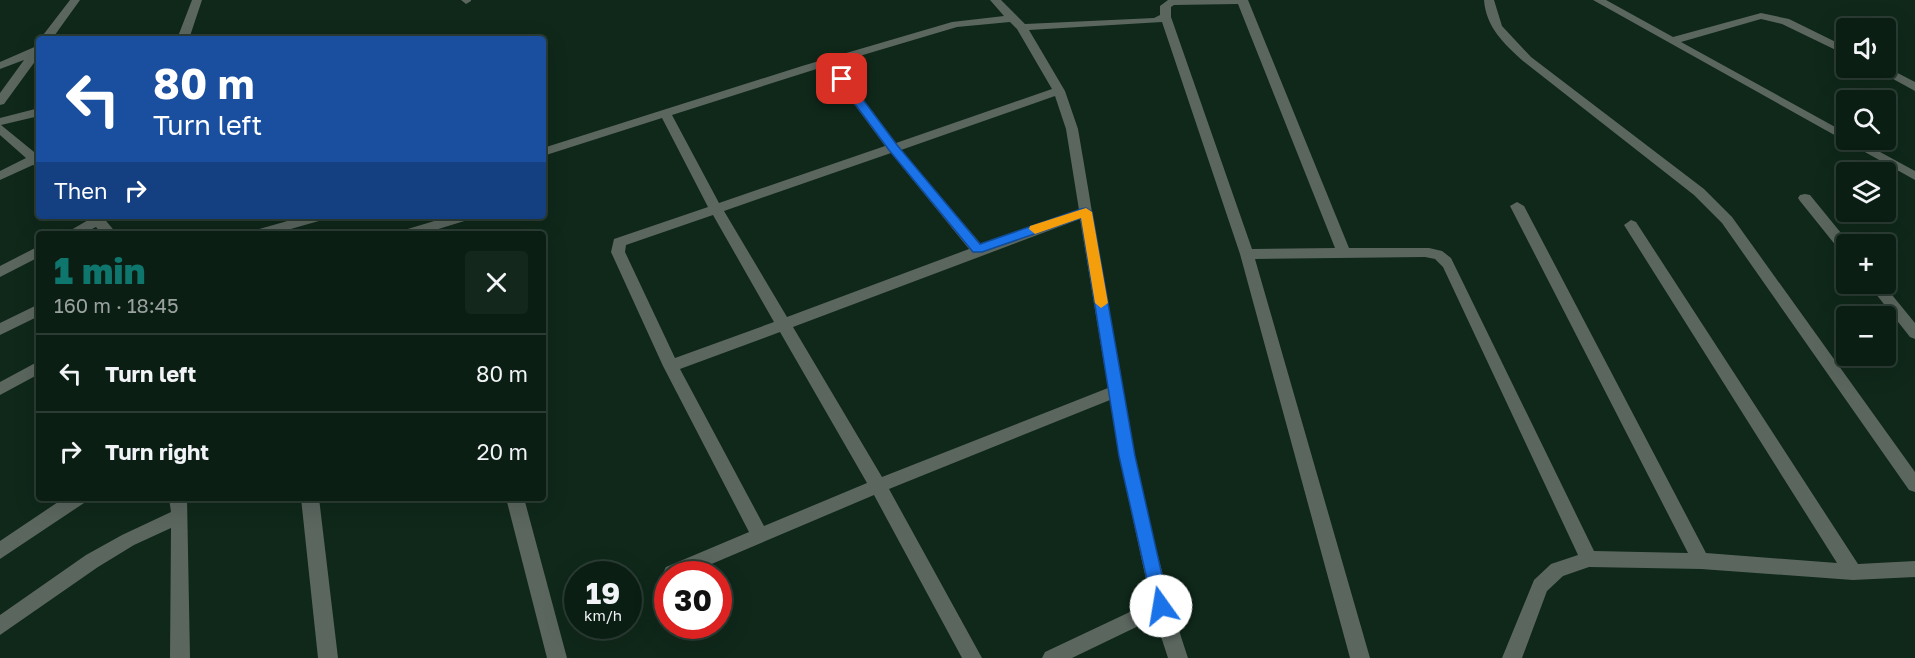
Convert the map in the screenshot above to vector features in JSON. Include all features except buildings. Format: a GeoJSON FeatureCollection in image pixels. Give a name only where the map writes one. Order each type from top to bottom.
{"type":"FeatureCollection","features":[{"type":"Feature","properties":{"kind":"street"},"geometry":{"type":"LineString","coordinates":[[48,36],[75,0]]}},
{"type":"Feature","properties":{"kind":"street"},"geometry":{"type":"LineString","coordinates":[[184,36],[197,0]]}},
{"type":"Feature","properties":{"kind":"street"},"geometry":{"type":"LineString","coordinates":[[995,0],[1018,22],[1059,91],[1072,129],[1127,456],[1161,606],[1178,658]]}},
{"type":"Feature","properties":{"kind":"street"},"geometry":{"type":"LineString","coordinates":[[1489,0],[1489,14],[1503,37],[1527,59],[1699,192],[1727,220],[1915,485]]}},
{"type":"Feature","properties":{"kind":"street"},"geometry":{"type":"LineString","coordinates":[[1598,0],[1836,132]]}},
{"type":"Feature","properties":{"kind":"street"},"geometry":{"type":"LineString","coordinates":[[1344,253],[1243,1],[1172,2],[1165,6],[1166,17],[1246,254],[1360,658]]}},
{"type":"Feature","properties":{"kind":"street"},"geometry":{"type":"LineString","coordinates":[[1671,41],[1761,16],[1785,21],[1836,46]]}},
{"type":"Feature","properties":{"kind":"street"},"geometry":{"type":"LineString","coordinates":[[546,151],[956,24],[1156,21],[1166,17]]}},
{"type":"Feature","properties":{"kind":"street"},"geometry":{"type":"LineString","coordinates":[[0,66],[36,50]]}},
{"type":"Feature","properties":{"kind":"street"},"geometry":{"type":"LineString","coordinates":[[0,101],[36,52]]}},
{"type":"Feature","properties":{"kind":"street"},"geometry":{"type":"LineString","coordinates":[[829,62],[893,148],[977,249]]}},
{"type":"Feature","properties":{"kind":"street"},"geometry":{"type":"LineString","coordinates":[[1896,77],[1915,87]]}},
{"type":"Feature","properties":{"kind":"street"},"geometry":{"type":"LineString","coordinates":[[760,536],[671,366],[617,248],[619,242],[1059,91]]}},
{"type":"Feature","properties":{"kind":"street"},"geometry":{"type":"LineString","coordinates":[[0,122],[36,113]]}},
{"type":"Feature","properties":{"kind":"street"},"geometry":{"type":"LineString","coordinates":[[666,114],[716,209],[878,486],[972,658]]}},
{"type":"Feature","properties":{"kind":"street"},"geometry":{"type":"LineString","coordinates":[[3,135],[36,160]]}},
{"type":"Feature","properties":{"kind":"street"},"geometry":{"type":"LineString","coordinates":[[1868,150],[1915,176]]}},
{"type":"Feature","properties":{"kind":"street"},"geometry":{"type":"LineString","coordinates":[[0,176],[36,161]]}},
{"type":"Feature","properties":{"kind":"street"},"geometry":{"type":"LineString","coordinates":[[1805,198],[1836,237]]}},
{"type":"Feature","properties":{"kind":"street"},"geometry":{"type":"LineString","coordinates":[[1517,206],[1701,561]]}},
{"type":"Feature","properties":{"kind":"street"},"geometry":{"type":"LineString","coordinates":[[671,366],[784,325],[977,249],[1086,212]]}},
{"type":"Feature","properties":{"kind":"street"},"geometry":{"type":"LineString","coordinates":[[76,231],[94,219]]}},
{"type":"Feature","properties":{"kind":"street"},"geometry":{"type":"LineString","coordinates":[[97,219],[107,231]]}},
{"type":"Feature","properties":{"kind":"street"},"geometry":{"type":"LineString","coordinates":[[268,231],[310,219]]}},
{"type":"Feature","properties":{"kind":"street"},"geometry":{"type":"LineString","coordinates":[[416,231],[456,219]]}},
{"type":"Feature","properties":{"kind":"street"},"geometry":{"type":"LineString","coordinates":[[1631,225],[1852,572]]}},
{"type":"Feature","properties":{"kind":"street"},"geometry":{"type":"LineString","coordinates":[[1246,254],[1433,252],[1443,257],[1589,559]]}},
{"type":"Feature","properties":{"kind":"street"},"geometry":{"type":"LineString","coordinates":[[0,272],[36,253]]}},
{"type":"Feature","properties":{"kind":"street"},"geometry":{"type":"LineString","coordinates":[[1883,294],[1915,333]]}},
{"type":"Feature","properties":{"kind":"street"},"geometry":{"type":"LineString","coordinates":[[0,330],[36,311]]}},
{"type":"Feature","properties":{"kind":"street"},"geometry":{"type":"LineString","coordinates":[[0,389],[36,369]]}},
{"type":"Feature","properties":{"kind":"street"},"geometry":{"type":"LineString","coordinates":[[701,561],[878,486],[1116,391]]}},
{"type":"Feature","properties":{"kind":"street"},"geometry":{"type":"LineString","coordinates":[[0,550],[74,501]]}},
{"type":"Feature","properties":{"kind":"street"},"geometry":{"type":"LineString","coordinates":[[310,501],[328,658]]}},
{"type":"Feature","properties":{"kind":"street"},"geometry":{"type":"LineString","coordinates":[[516,501],[557,658]]}},
{"type":"Feature","properties":{"kind":"street"},"geometry":{"type":"LineString","coordinates":[[0,626],[92,561],[179,507]]}},
{"type":"Feature","properties":{"kind":"street"},"geometry":{"type":"LineString","coordinates":[[179,507],[180,658]]}},
{"type":"Feature","properties":{"kind":"street"},"geometry":{"type":"LineString","coordinates":[[1512,658],[1540,586],[1557,570],[1589,559],[1701,561],[1852,572],[1915,569]]}},
{"type":"Feature","properties":{"kind":"street"},"geometry":{"type":"LineString","coordinates":[[1052,658],[1161,606]]}},
{"type":"Feature","properties":{"kind":"slow traffic"},"geometry":{"type":"LineString","coordinates":[[1035,229],[1086,212],[1101,303]]}},
{"type":"Feature","properties":{"kind":"route"},"geometry":{"type":"LineString","coordinates":[[842,79],[893,148],[977,249],[1086,212],[1127,456],[1161,606]]}}]}
